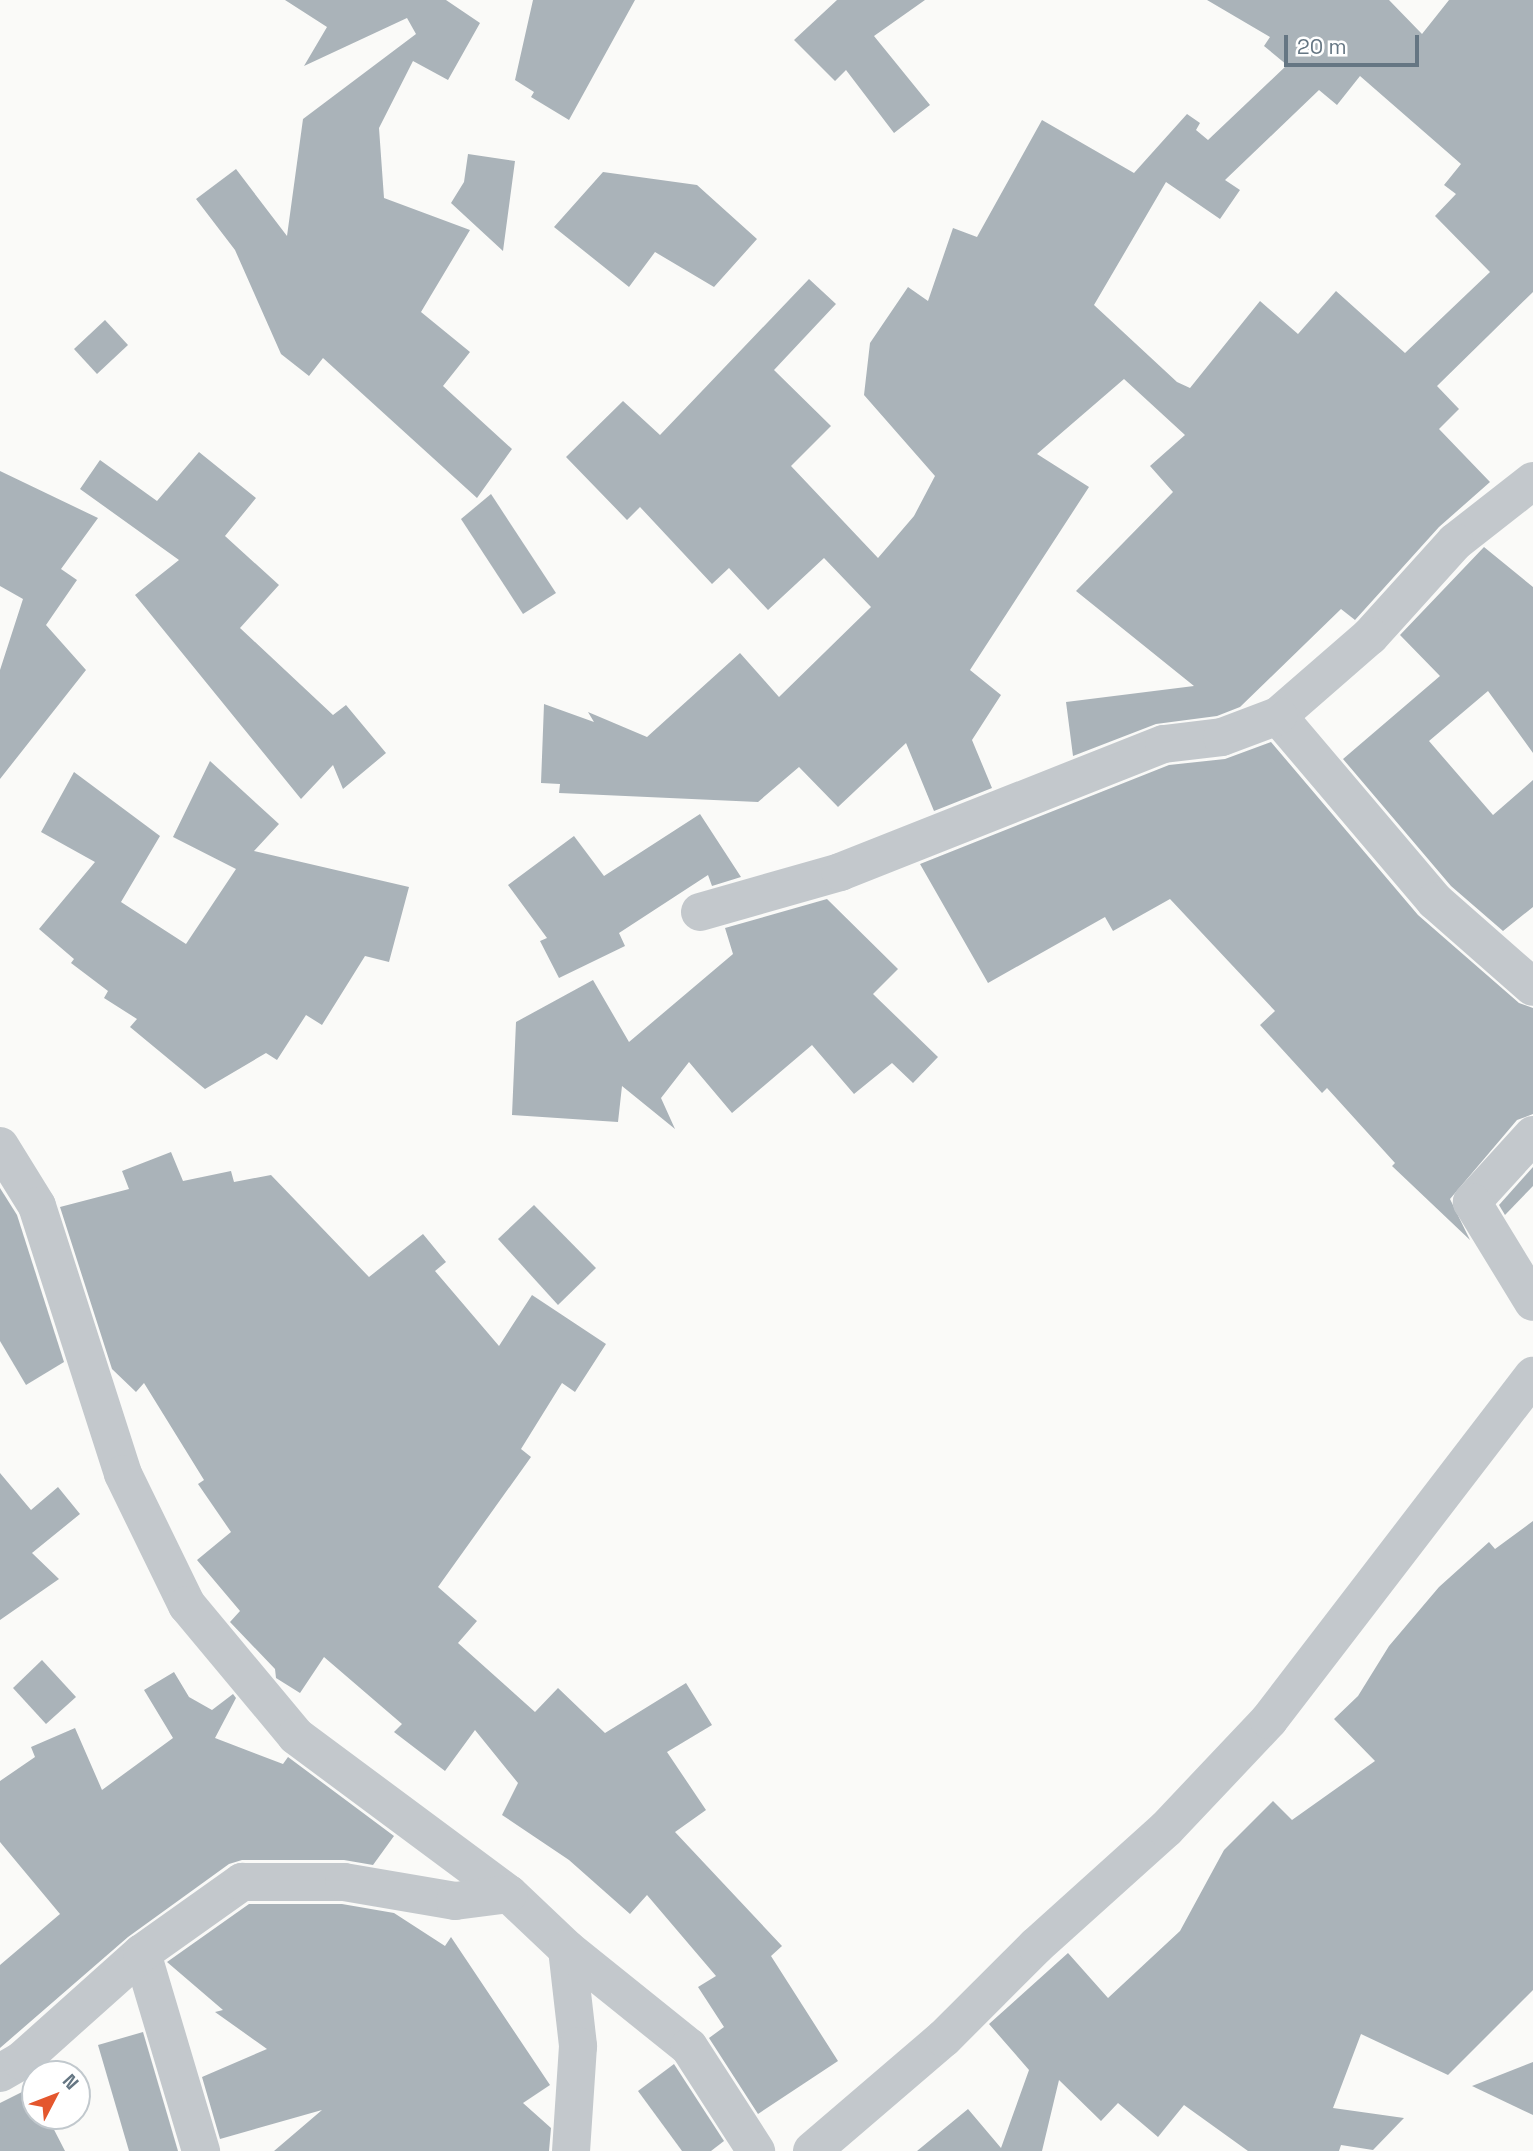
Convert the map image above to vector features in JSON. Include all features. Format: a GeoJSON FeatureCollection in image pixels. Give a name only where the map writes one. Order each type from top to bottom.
{"type":"FeatureCollection","features":[{"type":"Feature","properties":{"kind":"street"},"geometry":{"type":"LineString","coordinates":[[700,912],[840,872],[1164,744],[1222,737],[1278,716],[1370,636],[1455,542],[1533,481]]}},
{"type":"Feature","properties":{"kind":"street"},"geometry":{"type":"LineString","coordinates":[[1278,716],[1436,901],[1533,987]]}},
{"type":"Feature","properties":{"kind":"street"},"geometry":{"type":"LineString","coordinates":[[1533,1135],[1472,1202],[1533,1301]]}},
{"type":"Feature","properties":{"kind":"street"},"geometry":{"type":"LineString","coordinates":[[0,1146],[37,1206],[123,1474],[187,1605],[296,1736],[509,1894],[567,1949],[689,2047],[756,2151]]}},
{"type":"Feature","properties":{"kind":"street"},"geometry":{"type":"LineString","coordinates":[[812,2151],[944,2038],[1036,1946],[1166,1829],[1269,1720],[1533,1376]]}},
{"type":"Feature","properties":{"kind":"street"},"geometry":{"type":"LineString","coordinates":[[0,2073],[30,2053],[142,1953],[242,1882],[344,1882],[455,1901],[509,1894]]}},
{"type":"Feature","properties":{"kind":"street"},"geometry":{"type":"LineString","coordinates":[[567,1949],[578,2046],[571,2151]]}},
{"type":"Feature","properties":{"kind":"street"},"geometry":{"type":"LineString","coordinates":[[142,1953],[201,2151]]}},
{"type":"Feature","properties":{"kind":"building"},"geometry":{"type":"Polygon","coordinates":[[[285,0],[446,0],[480,23],[448,80],[413,61],[379,128],[384,198],[470,230],[421,312],[470,352],[443,386],[512,449],[477,498],[323,358],[309,376],[281,354],[235,250],[196,199],[236,169],[287,236],[303,119],[416,34],[407,18],[304,66],[327,27],[285,0]]]}},
{"type":"Feature","properties":{"kind":"building"},"geometry":{"type":"Polygon","coordinates":[[[533,0],[635,0],[569,120],[531,97],[534,92],[515,80],[533,0]]]}},
{"type":"Feature","properties":{"kind":"building"},"geometry":{"type":"Polygon","coordinates":[[[837,0],[925,0],[874,36],[930,105],[894,133],[846,70],[835,81],[794,40],[837,0]]]}},
{"type":"Feature","properties":{"kind":"building"},"geometry":{"type":"Polygon","coordinates":[[[1207,0],[1389,0],[1422,34],[1449,0],[1533,0],[1533,292],[1437,386],[1459,409],[1439,429],[1490,482],[1439,527],[1355,620],[1341,609],[1240,707],[1217,716],[1156,724],[1073,756],[1066,702],[1194,686],[1076,591],[1173,492],[1150,466],[1185,435],[1124,379],[1037,454],[1089,487],[970,670],[1001,695],[972,740],[992,788],[934,811],[906,743],[838,807],[799,767],[758,802],[559,793],[560,784],[541,783],[544,704],[594,722],[588,712],[647,737],[740,653],[779,697],[871,607],[824,558],[768,610],[729,568],[712,584],[640,507],[627,520],[566,457],[623,401],[660,435],[809,279],[836,304],[774,370],[831,426],[791,466],[878,558],[914,516],[935,476],[864,395],[870,343],[908,287],[928,301],[953,228],[977,237],[1042,120],[1134,173],[1187,114],[1200,123],[1196,130],[1208,140],[1287,65],[1264,46],[1270,37],[1207,0]],[[1360,76],[1337,105],[1319,90],[1225,180],[1240,190],[1220,219],[1166,182],[1094,305],[1177,382],[1190,388],[1260,301],[1298,334],[1336,291],[1405,353],[1490,272],[1435,216],[1456,194],[1444,185],[1461,164],[1360,76]]]}},
{"type":"Feature","properties":{"kind":"building"},"geometry":{"type":"Polygon","coordinates":[[[468,154],[515,161],[503,251],[451,203],[464,182],[468,154]]]}},
{"type":"Feature","properties":{"kind":"building"},"geometry":{"type":"Polygon","coordinates":[[[603,172],[697,185],[757,239],[714,287],[655,252],[629,287],[554,227],[603,172]]]}},
{"type":"Feature","properties":{"kind":"building"},"geometry":{"type":"Polygon","coordinates":[[[105,320],[128,345],[97,374],[74,349],[105,320]]]}},
{"type":"Feature","properties":{"kind":"building"},"geometry":{"type":"Polygon","coordinates":[[[199,452],[256,498],[225,536],[279,585],[240,628],[333,715],[346,705],[386,753],[343,789],[333,765],[301,799],[135,595],[179,560],[80,489],[100,460],[157,501],[199,452]]]}},
{"type":"Feature","properties":{"kind":"building"},"geometry":{"type":"Polygon","coordinates":[[[0,471],[98,518],[61,569],[77,580],[46,625],[86,670],[0,779],[0,670],[23,599],[0,586],[0,471]]]}},
{"type":"Feature","properties":{"kind":"building"},"geometry":{"type":"Polygon","coordinates":[[[491,494],[556,593],[523,614],[461,519],[491,494]]]}},
{"type":"Feature","properties":{"kind":"building"},"geometry":{"type":"Polygon","coordinates":[[[1484,547],[1533,587],[1533,753],[1488,691],[1429,741],[1493,815],[1533,780],[1533,907],[1503,931],[1451,886],[1343,759],[1440,676],[1400,635],[1484,547]]]}},
{"type":"Feature","properties":{"kind":"building"},"geometry":{"type":"Polygon","coordinates":[[[1271,742],[1418,915],[1519,1003],[1533,1008],[1533,1114],[1517,1120],[1450,1199],[1470,1240],[1392,1166],[1395,1163],[1327,1088],[1322,1093],[1260,1025],[1275,1011],[1170,899],[1113,931],[1105,917],[988,983],[920,864],[1169,765],[1225,759],[1271,742]]]}},
{"type":"Feature","properties":{"kind":"building"},"geometry":{"type":"Polygon","coordinates":[[[210,761],[279,824],[254,851],[409,887],[389,962],[365,956],[322,1025],[306,1015],[277,1060],[266,1053],[205,1089],[130,1027],[137,1019],[104,998],[108,991],[71,963],[74,959],[39,929],[95,862],[41,832],[74,772],[160,836],[121,902],[186,944],[236,869],[173,837],[210,761]]]}},
{"type":"Feature","properties":{"kind":"building"},"geometry":{"type":"Polygon","coordinates":[[[700,814],[741,877],[712,886],[708,875],[619,933],[625,946],[559,978],[540,941],[547,938],[508,885],[574,836],[604,876],[700,814]]]}},
{"type":"Feature","properties":{"kind":"building"},"geometry":{"type":"Polygon","coordinates":[[[827,899],[898,969],[873,994],[938,1057],[913,1083],[892,1063],[854,1094],[812,1045],[732,1113],[689,1062],[661,1098],[675,1129],[622,1086],[618,1122],[512,1115],[516,1022],[593,980],[629,1042],[733,954],[725,928],[827,899]]]}},
{"type":"Feature","properties":{"kind":"building"},"geometry":{"type":"Polygon","coordinates":[[[171,1152],[183,1181],[231,1171],[234,1182],[271,1175],[369,1277],[423,1234],[446,1262],[435,1271],[499,1346],[532,1295],[606,1344],[575,1392],[562,1383],[521,1449],[531,1457],[438,1587],[477,1621],[458,1643],[535,1712],[558,1688],[605,1733],[686,1683],[712,1725],[667,1752],[706,1810],[675,1832],[782,1946],[771,1956],[838,2061],[758,2114],[709,2038],[724,2027],[698,1987],[716,1976],[647,1895],[630,1914],[569,1860],[502,1815],[518,1783],[475,1730],[445,1771],[394,1732],[402,1724],[324,1657],[300,1693],[276,1678],[275,1669],[230,1622],[240,1611],[197,1560],[231,1532],[198,1484],[204,1480],[144,1383],[136,1392],[112,1369],[60,1207],[129,1189],[122,1171],[171,1152]]]}},
{"type":"Feature","properties":{"kind":"building"},"geometry":{"type":"Polygon","coordinates":[[[1533,1167],[1533,1186],[1505,1215],[1499,1205],[1533,1167]]]}},
{"type":"Feature","properties":{"kind":"building"},"geometry":{"type":"Polygon","coordinates":[[[0,1188],[17,1215],[64,1362],[26,1385],[0,1341],[0,1188]]]}},
{"type":"Feature","properties":{"kind":"building"},"geometry":{"type":"Polygon","coordinates":[[[534,1205],[596,1268],[558,1305],[498,1239],[534,1205]]]}},
{"type":"Feature","properties":{"kind":"building"},"geometry":{"type":"Polygon","coordinates":[[[0,1473],[31,1510],[58,1487],[80,1514],[32,1553],[59,1579],[0,1620],[0,1473]]]}},
{"type":"Feature","properties":{"kind":"building"},"geometry":{"type":"Polygon","coordinates":[[[1533,1521],[1533,1990],[1448,2075],[1361,2034],[1333,2108],[1404,2118],[1373,2150],[1341,2145],[1339,2151],[1248,2151],[1184,2105],[1158,2137],[1118,2103],[1101,2121],[1059,2080],[1042,2151],[917,2151],[968,2109],[1001,2148],[1029,2070],[989,2024],[1068,1953],[1108,1998],[1180,1931],[1224,1850],[1273,1801],[1292,1820],[1375,1761],[1334,1719],[1358,1696],[1389,1646],[1439,1587],[1489,1542],[1495,1549],[1533,1521]]]}},
{"type":"Feature","properties":{"kind":"building"},"geometry":{"type":"Polygon","coordinates":[[[42,1660],[76,1697],[46,1724],[13,1688],[42,1660]]]}},
{"type":"Feature","properties":{"kind":"building"},"geometry":{"type":"Polygon","coordinates":[[[174,1672],[189,1697],[212,1710],[233,1694],[236,1698],[215,1738],[283,1764],[288,1757],[394,1836],[373,1865],[344,1860],[242,1860],[229,1864],[128,1937],[0,2048],[0,1965],[60,1914],[0,1842],[0,1781],[35,1757],[31,1747],[75,1728],[102,1790],[173,1738],[144,1690],[174,1672]]]}},
{"type":"Feature","properties":{"kind":"building"},"geometry":{"type":"Polygon","coordinates":[[[249,1904],[342,1904],[394,1913],[445,1946],[451,1937],[550,2085],[523,2103],[551,2128],[549,2151],[274,2151],[322,2110],[220,2139],[202,2077],[267,2049],[215,2012],[223,2010],[167,1962],[249,1904]]]}},
{"type":"Feature","properties":{"kind":"building"},"geometry":{"type":"Polygon","coordinates":[[[143,2032],[178,2151],[129,2151],[98,2045],[143,2032]]]}},
{"type":"Feature","properties":{"kind":"building"},"geometry":{"type":"Polygon","coordinates":[[[1533,2062],[1533,2115],[1472,2086],[1533,2062]]]}},
{"type":"Feature","properties":{"kind":"building"},"geometry":{"type":"Polygon","coordinates":[[[674,2064],[724,2141],[711,2151],[682,2151],[638,2091],[674,2064]]]}},
{"type":"Feature","properties":{"kind":"building"},"geometry":{"type":"Polygon","coordinates":[[[21,2092],[21,2130],[54,2130],[65,2151],[0,2151],[0,2103],[21,2092]]]}}]}
